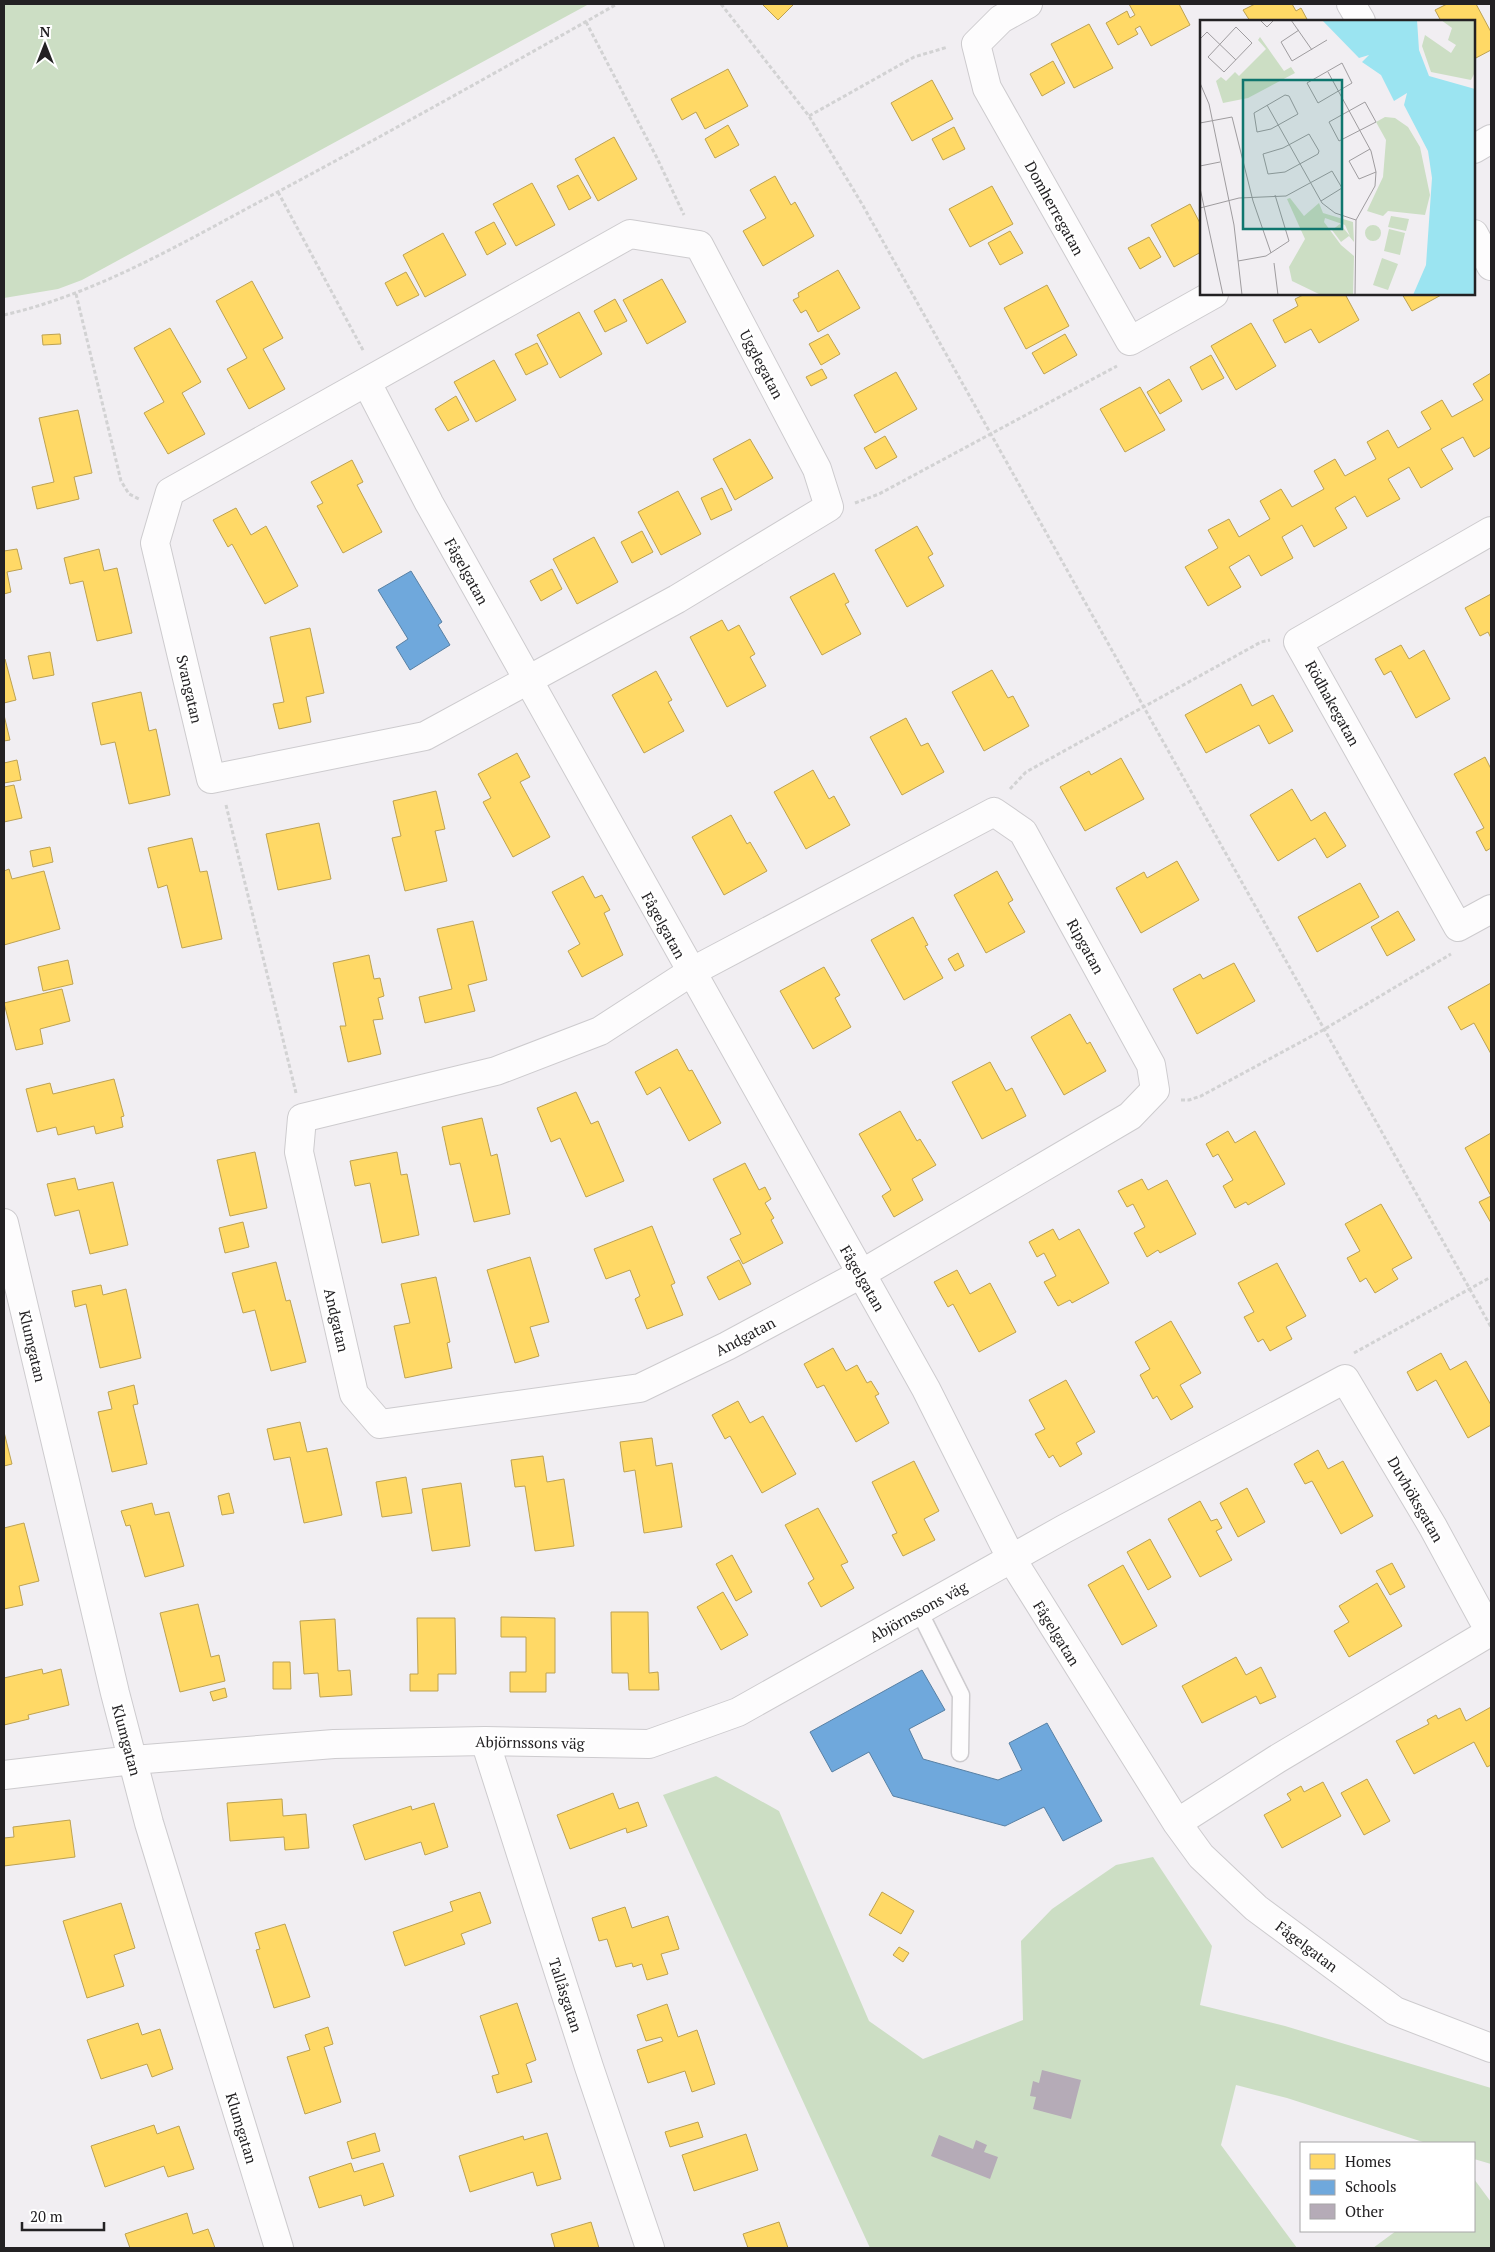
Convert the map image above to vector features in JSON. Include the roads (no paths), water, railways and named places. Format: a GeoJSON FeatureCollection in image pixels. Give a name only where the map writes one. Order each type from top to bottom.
{"type":"FeatureCollection","features":[{"type":"Feature","properties":{"kind":"street","name":"Domherregatan"},"geometry":{"type":"LineString","coordinates":[[1028,4],[1001,19],[976,44],[987,88],[1130,342],[1212,295]]}},
{"type":"Feature","properties":{"kind":"street"},"geometry":{"type":"LineString","coordinates":[[1352,4],[1360,20]]}},
{"type":"Feature","properties":{"kind":"street"},"geometry":{"type":"LineString","coordinates":[[1475,148],[1491,139]]}},
{"type":"Feature","properties":{"kind":"street","name":"Ugglegatan"},"geometry":{"type":"LineString","coordinates":[[367,383],[630,234],[698,245],[817,469],[829,507],[677,599],[529,681]]}},
{"type":"Feature","properties":{"kind":"street"},"geometry":{"type":"LineString","coordinates":[[1475,236],[1491,266]]}},
{"type":"Feature","properties":{"kind":"street","name":"Svangatan"},"geometry":{"type":"LineString","coordinates":[[367,383],[170,492],[155,544],[211,779],[425,736],[529,681]]}},
{"type":"Feature","properties":{"kind":"street","name":"Fågelgatan"},"geometry":{"type":"LineString","coordinates":[[367,383],[429,503],[926,1389],[1012,1558],[1177,1823],[1201,1856],[1256,1908],[1395,2011],[1491,2048]]}},
{"type":"Feature","properties":{"kind":"street","name":"Rödhakegatan"},"geometry":{"type":"LineString","coordinates":[[1491,531],[1298,642],[1458,927],[1491,909]]}},
{"type":"Feature","properties":{"kind":"street","name":"Ripgatan"},"geometry":{"type":"LineString","coordinates":[[691,972],[994,812],[1023,832],[1151,1065],[1155,1090],[1130,1116],[861,1274]]}},
{"type":"Feature","properties":{"kind":"street","name":"Andgatan"},"geometry":{"type":"LineString","coordinates":[[691,972],[600,1031],[496,1071],[302,1118],[299,1152],[354,1394],[380,1424],[640,1388],[727,1346],[861,1274]]}},
{"type":"Feature","properties":{"kind":"street","name":"Klumgatan"},"geometry":{"type":"LineString","coordinates":[[4,1223],[149,1823],[279,2248]]}},
{"type":"Feature","properties":{"kind":"street","name":"Duvhöksgatan"},"geometry":{"type":"LineString","coordinates":[[1012,1558],[1345,1379],[1433,1527],[1490,1632],[1277,1760],[1177,1823]]}},
{"type":"Feature","properties":{"kind":"street","name":"Abjörnssons väg"},"geometry":{"type":"LineString","coordinates":[[4,1776],[133,1760],[334,1744],[485,1741],[649,1744],[738,1712],[1012,1558]]}},
{"type":"Feature","properties":{"kind":"street","name":"Tallåsgatan"},"geometry":{"type":"LineString","coordinates":[[485,1741],[589,2067],[650,2248]]}},
{"type":"Feature","properties":{"kind":"lane"},"geometry":{"type":"LineString","coordinates":[[919,1611],[961,1695],[960,1753]]}}]}
